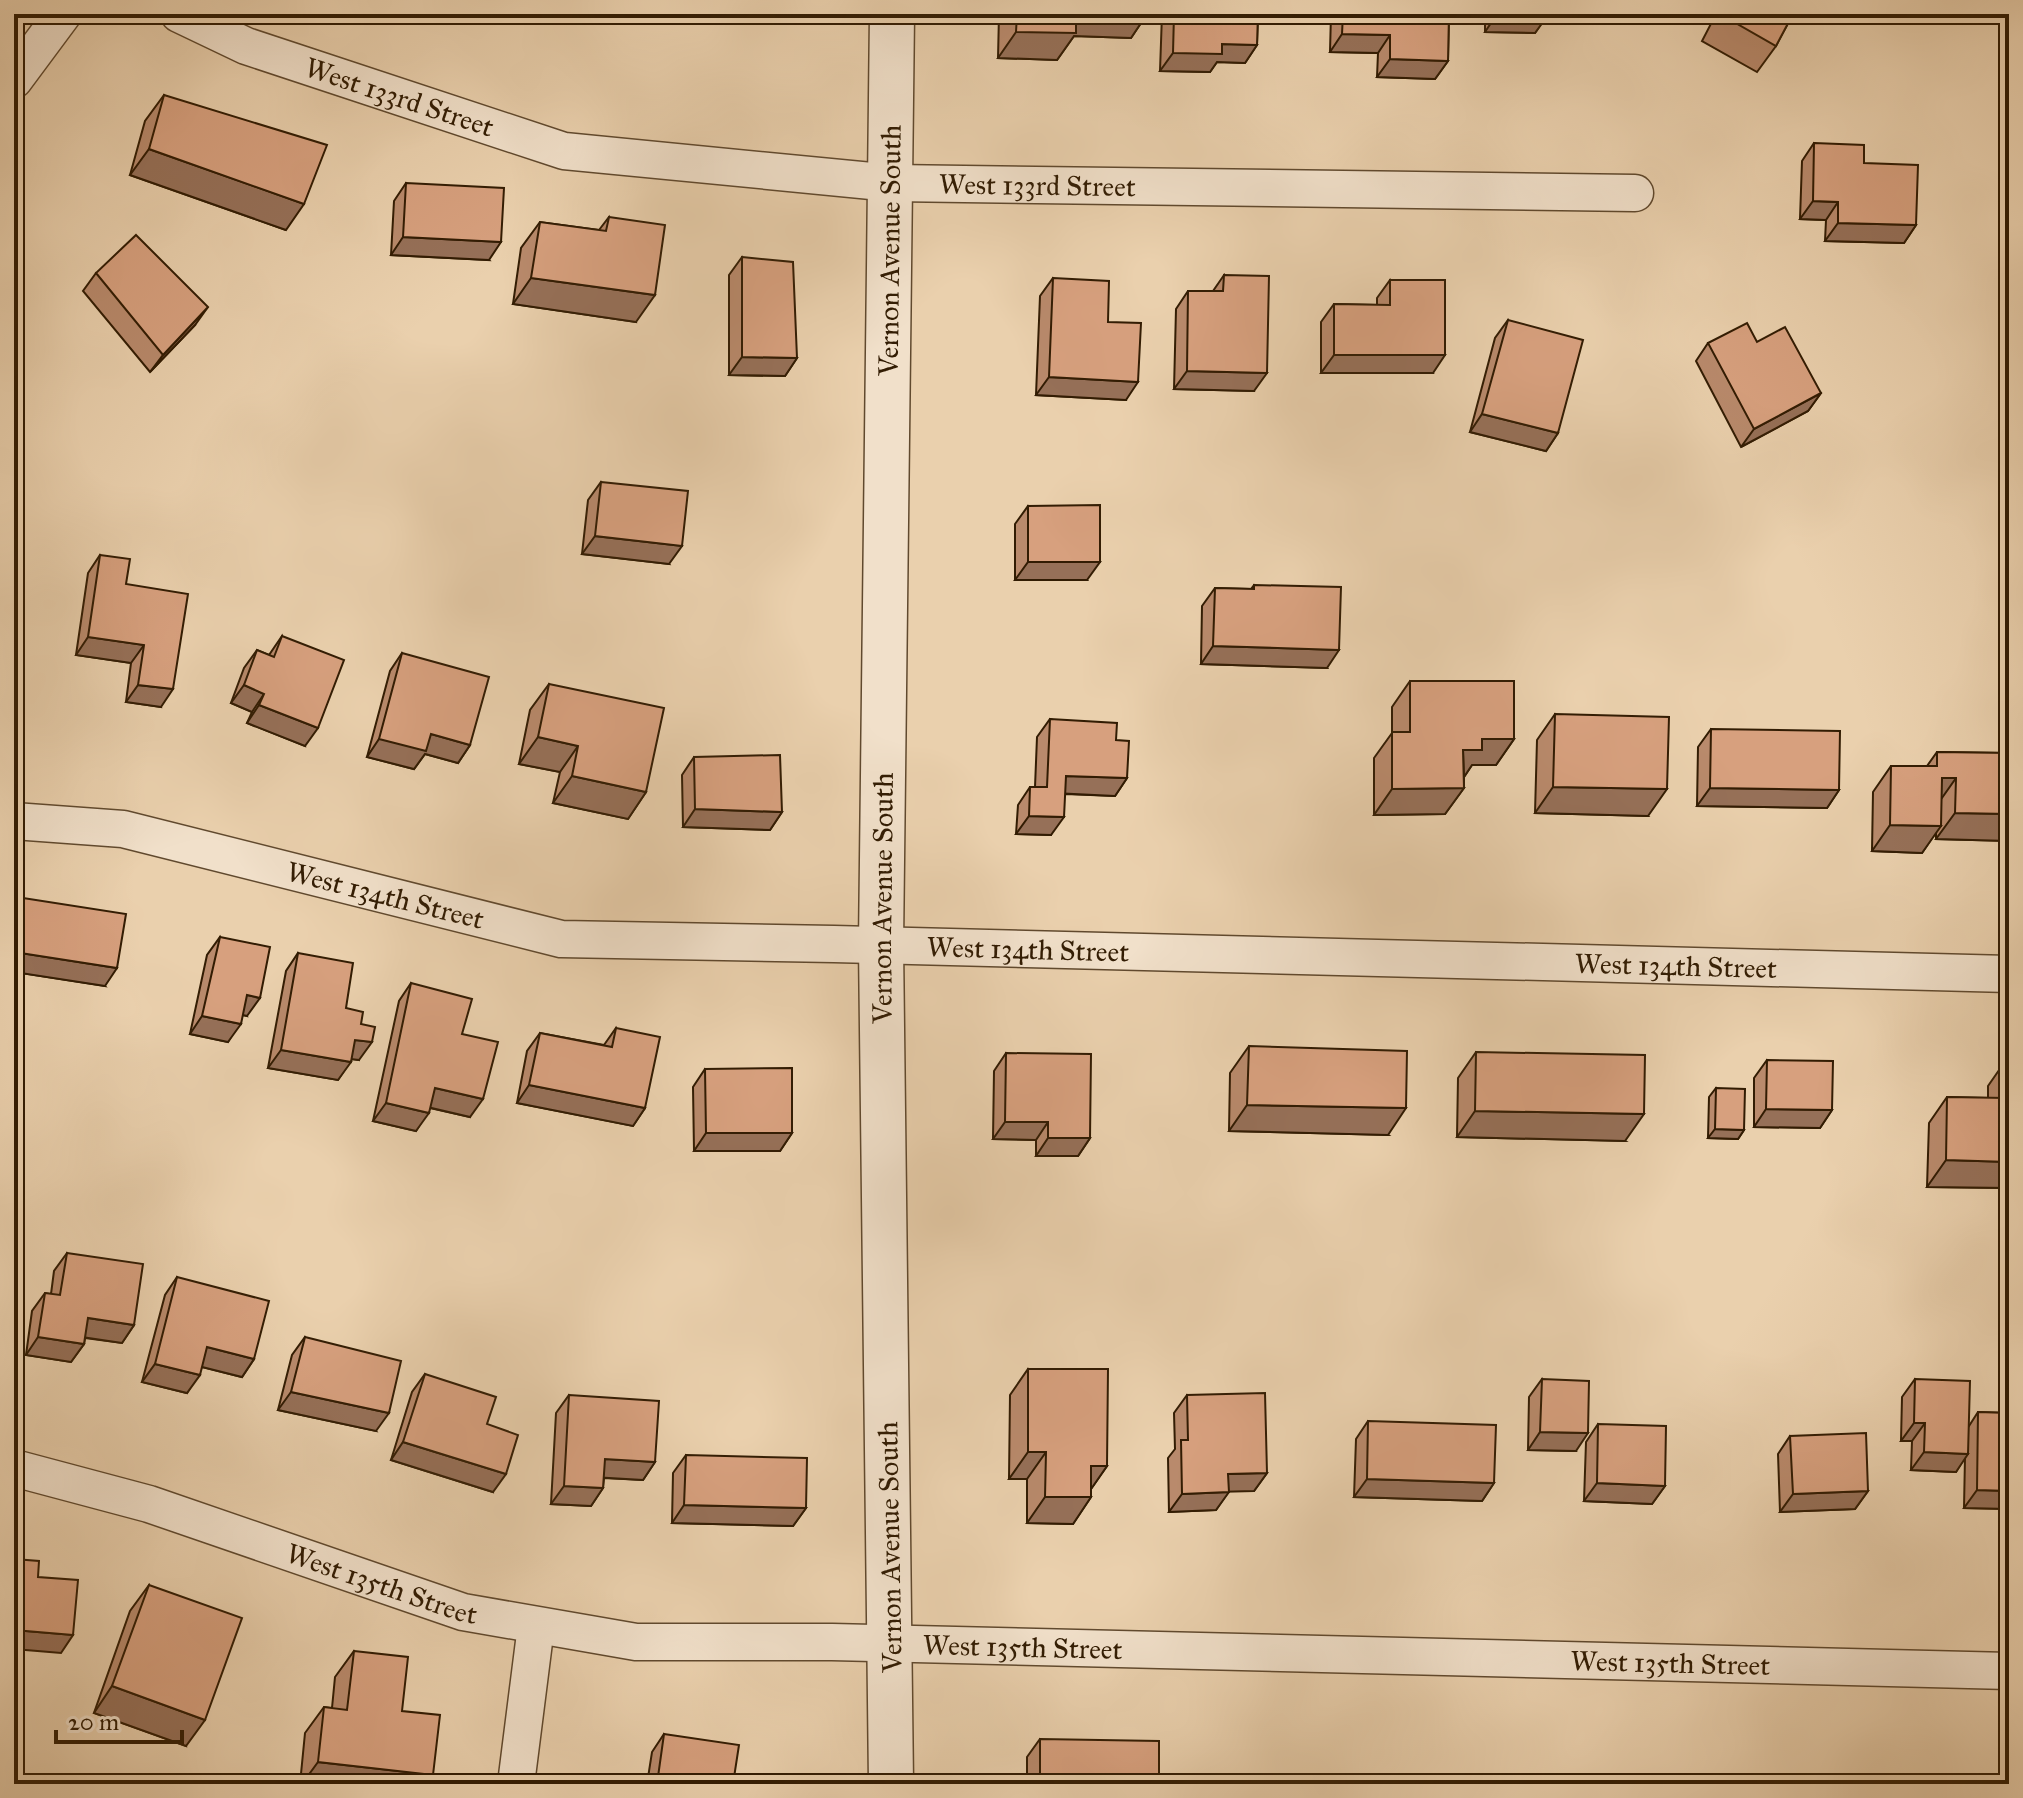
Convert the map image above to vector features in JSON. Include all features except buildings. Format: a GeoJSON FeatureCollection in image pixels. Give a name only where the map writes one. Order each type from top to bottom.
{"type":"FeatureCollection","features":[{"type":"Feature","properties":{"kind":"street"},"geometry":{"type":"LineString","coordinates":[[14,80],[63,14]]}},
{"type":"Feature","properties":{"kind":"street","name":"West 133rd Street"},"geometry":{"type":"LineString","coordinates":[[179,14],[246,46],[564,151],[892,183],[1635,193]]}},
{"type":"Feature","properties":{"kind":"street","name":"Vernon Avenue South"},"geometry":{"type":"LineString","coordinates":[[891,1784],[881,945],[892,14]]}},
{"type":"Feature","properties":{"kind":"street","name":"West 134th Street"},"geometry":{"type":"LineString","coordinates":[[14,821],[123,829],[561,939],[2009,974]]}},
{"type":"Feature","properties":{"kind":"street","name":"West 135th Street"},"geometry":{"type":"LineString","coordinates":[[14,1468],[149,1504],[463,1612],[636,1642],[891,1644],[2009,1671]]}},
{"type":"Feature","properties":{"kind":"street"},"geometry":{"type":"LineString","coordinates":[[516,1784],[536,1626]]}}]}
